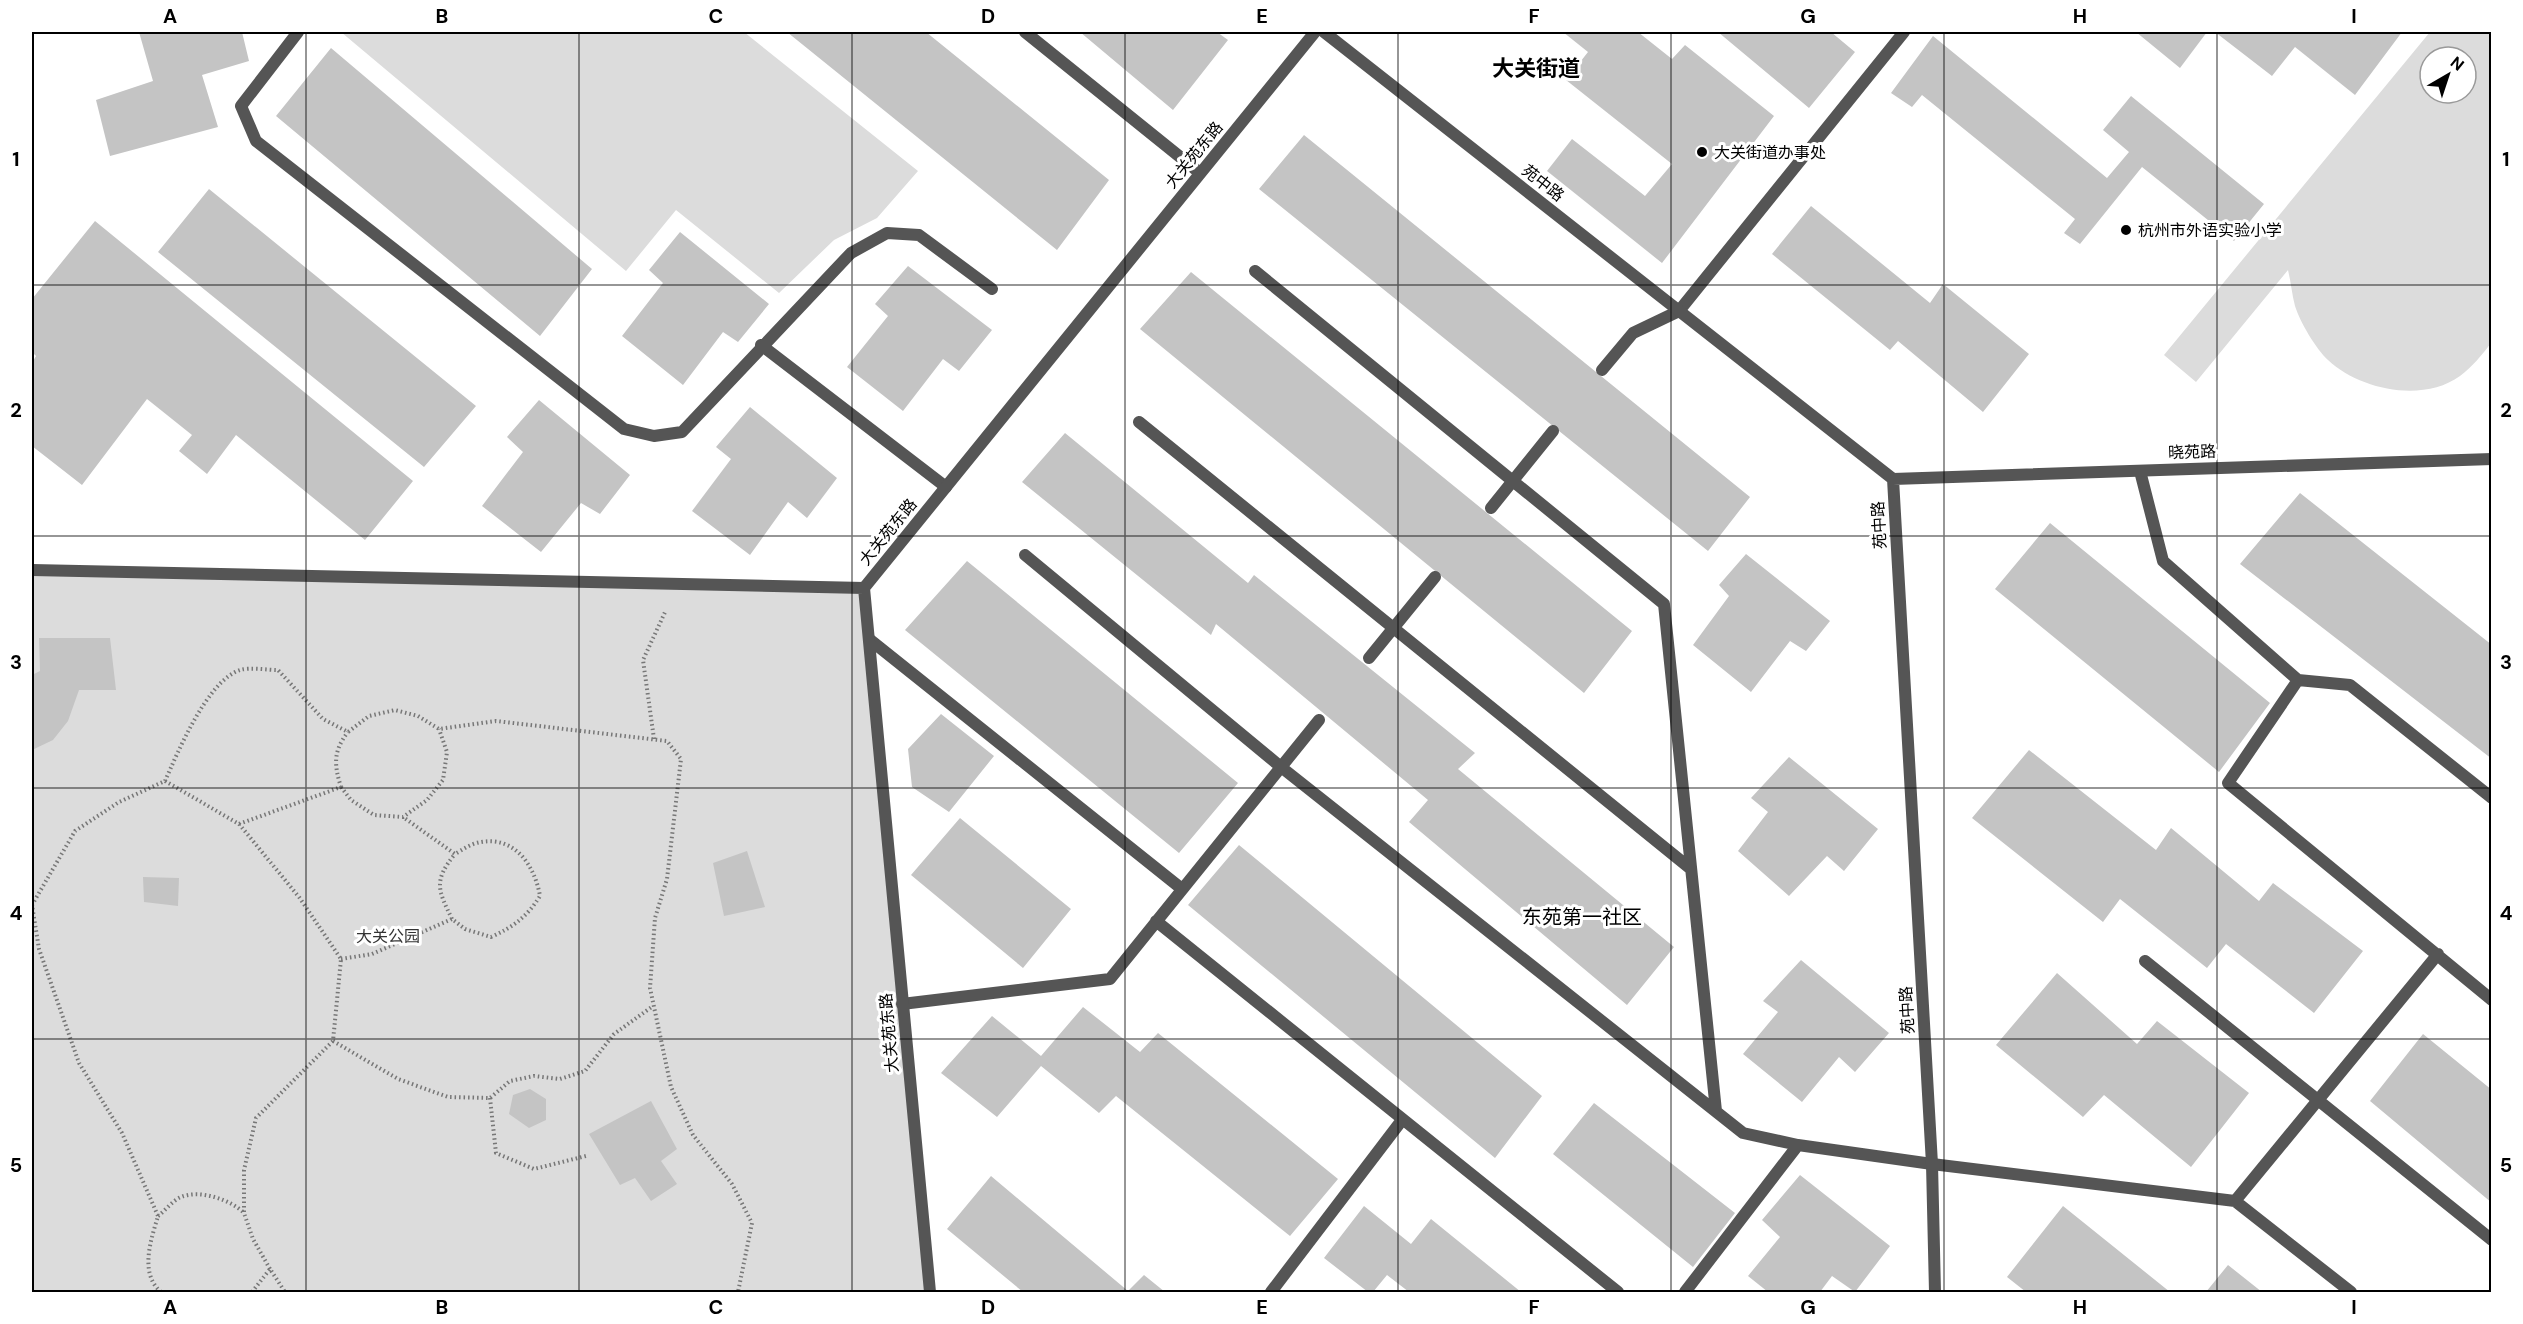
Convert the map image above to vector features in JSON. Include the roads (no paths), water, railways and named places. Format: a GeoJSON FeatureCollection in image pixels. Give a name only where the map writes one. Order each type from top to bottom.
{"type":"FeatureCollection","features":[{"type":"Feature","properties":{"kind":"street"},"geometry":{"type":"LineString","coordinates":[[298,32],[241,106],[256,141],[624,429],[654,436],[682,432],[761,345],[851,253],[887,233],[919,235],[992,289]]}},
{"type":"Feature","properties":{"kind":"street"},"geometry":{"type":"LineString","coordinates":[[1025,32],[1200,173]]}},
{"type":"Feature","properties":{"kind":"street","name":"大关苑东路"},"geometry":{"type":"LineString","coordinates":[[930,1293],[864,588],[1315,32]]}},
{"type":"Feature","properties":{"kind":"street","name":"苑中路"},"geometry":{"type":"LineString","coordinates":[[1324,32],[1893,479],[1932,1164],[1935,1293]]}},
{"type":"Feature","properties":{"kind":"street"},"geometry":{"type":"LineString","coordinates":[[1602,370],[1633,333],[1679,311],[1904,32]]}},
{"type":"Feature","properties":{"kind":"street"},"geometry":{"type":"LineString","coordinates":[[1255,271],[1664,604],[1716,1111]]}},
{"type":"Feature","properties":{"kind":"street"},"geometry":{"type":"LineString","coordinates":[[761,345],[946,487]]}},
{"type":"Feature","properties":{"kind":"street"},"geometry":{"type":"LineString","coordinates":[[1139,422],[1691,869]]}},
{"type":"Feature","properties":{"kind":"street"},"geometry":{"type":"LineString","coordinates":[[1491,508],[1553,431]]}},
{"type":"Feature","properties":{"kind":"street","name":"晓苑路"},"geometry":{"type":"LineString","coordinates":[[1893,479],[2492,459]]}},
{"type":"Feature","properties":{"kind":"street"},"geometry":{"type":"LineString","coordinates":[[2140,471],[2163,561],[2298,680],[2350,685],[2492,798]]}},
{"type":"Feature","properties":{"kind":"street"},"geometry":{"type":"LineString","coordinates":[[1025,555],[1281,767],[1743,1133],[1798,1145],[1932,1164],[2235,1201],[2351,1293]]}},
{"type":"Feature","properties":{"kind":"street"},"geometry":{"type":"LineString","coordinates":[[32,570],[864,588]]}},
{"type":"Feature","properties":{"kind":"street"},"geometry":{"type":"LineString","coordinates":[[1369,658],[1435,577]]}},
{"type":"Feature","properties":{"kind":"street"},"geometry":{"type":"LineString","coordinates":[[869,639],[1182,889]]}},
{"type":"Feature","properties":{"kind":"street"},"geometry":{"type":"LineString","coordinates":[[2298,680],[2228,783],[2492,1000]]}},
{"type":"Feature","properties":{"kind":"street"},"geometry":{"type":"LineString","coordinates":[[903,1004],[1110,979],[1319,720]]}},
{"type":"Feature","properties":{"kind":"street"},"geometry":{"type":"LineString","coordinates":[[1156,921],[1618,1293]]}},
{"type":"Feature","properties":{"kind":"street"},"geometry":{"type":"LineString","coordinates":[[2235,1201],[2438,954]]}},
{"type":"Feature","properties":{"kind":"street"},"geometry":{"type":"LineString","coordinates":[[2145,961],[2492,1240]]}},
{"type":"Feature","properties":{"kind":"street"},"geometry":{"type":"LineString","coordinates":[[1271,1293],[1402,1120]]}},
{"type":"Feature","properties":{"kind":"street"},"geometry":{"type":"LineString","coordinates":[[1685,1293],[1798,1145]]}},
{"type":"Feature","properties":{"kind":"place","name":"大关街道办事处"},"geometry":{"type":"Point","coordinates":[1702,152]}},
{"type":"Feature","properties":{"kind":"place","name":"杭州市外语实验小学"},"geometry":{"type":"Point","coordinates":[2126,230]}},
{"type":"Feature","properties":{"kind":"district","name":"大关街道"},"geometry":{"type":"Point","coordinates":[1536,68]}},
{"type":"Feature","properties":{"kind":"district","name":"东苑第一社区"},"geometry":{"type":"Point","coordinates":[1582,917]}},
{"type":"Feature","properties":{"kind":"park label","name":"大关公园"},"geometry":{"type":"Point","coordinates":[388,936]}}]}
